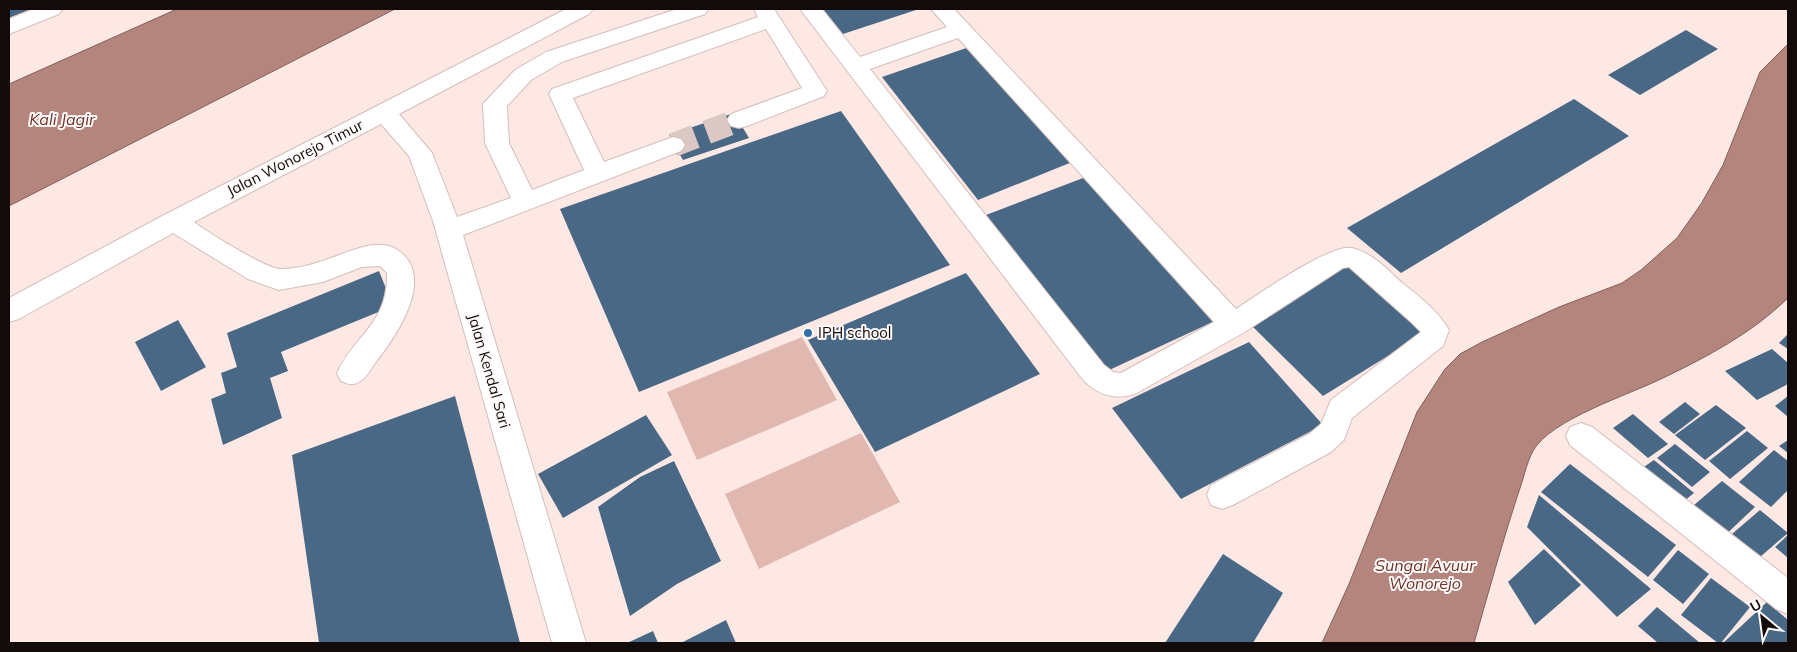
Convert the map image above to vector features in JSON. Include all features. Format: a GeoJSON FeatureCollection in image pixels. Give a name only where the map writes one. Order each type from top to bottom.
{"type":"FeatureCollection","features":[{"type":"Feature","properties":{"kind":"street"},"geometry":{"type":"LineString","coordinates":[[9,27],[52,9]]}},
{"type":"Feature","properties":{"kind":"street","name":"Jalan Wonorejo Timur"},"geometry":{"type":"LineString","coordinates":[[9,311],[175,221],[582,9]]}},
{"type":"Feature","properties":{"kind":"street"},"geometry":{"type":"LineString","coordinates":[[526,202],[497,142],[495,104],[506,90],[523,75],[554,57],[698,9]]}},
{"type":"Feature","properties":{"kind":"street"},"geometry":{"type":"LineString","coordinates":[[811,9],[1099,380],[1109,385],[1125,385],[1232,325],[1336,259],[1349,256],[1358,260],[1422,316],[1435,330],[1433,338],[1426,345],[1341,409],[1334,431],[1320,443],[1222,495]]}},
{"type":"Feature","properties":{"kind":"street"},"geometry":{"type":"LineString","coordinates":[[942,9],[962,28],[1232,325]]}},
{"type":"Feature","properties":{"kind":"street"},"geometry":{"type":"LineString","coordinates":[[598,174],[560,94],[768,14],[816,91],[739,120]]}},
{"type":"Feature","properties":{"kind":"street"},"geometry":{"type":"LineString","coordinates":[[856,66],[962,28]]}},
{"type":"Feature","properties":{"kind":"street","name":"Jalan Kendal Sari"},"geometry":{"type":"LineString","coordinates":[[384,112],[420,154],[448,230],[569,643]]}},
{"type":"Feature","properties":{"kind":"street"},"geometry":{"type":"LineString","coordinates":[[448,230],[673,145]]}},
{"type":"Feature","properties":{"kind":"street"},"geometry":{"type":"LineString","coordinates":[[175,221],[192,234],[257,272],[280,280],[323,272],[358,257],[386,256],[400,269],[402,284],[394,314],[384,332],[351,372]]}},
{"type":"Feature","properties":{"kind":"street"},"geometry":{"type":"LineString","coordinates":[[1581,436],[1788,598]]}},
{"type":"Feature","properties":{"kind":"shaded area"},"geometry":{"type":"Polygon","coordinates":[[[802,337],[837,400],[697,460],[667,392],[802,337]]]}},
{"type":"Feature","properties":{"kind":"shaded area"},"geometry":{"type":"Polygon","coordinates":[[[861,433],[900,502],[759,569],[725,494],[861,433]]]}},
{"type":"Feature","properties":{"kind":"water","name":"Kali Jagir"},"geometry":{"type":"Polygon","coordinates":[[[177,9],[395,9],[9,206],[9,84],[177,9]]]}},
{"type":"Feature","properties":{"kind":"water","name":"Sungai Avuur Wonorejo"},"geometry":{"type":"Polygon","coordinates":[[[1788,44],[1787,299],[1759,323],[1712,353],[1663,378],[1573,418],[1542,439],[1533,451],[1526,467],[1474,643],[1322,643],[1349,584],[1417,412],[1445,369],[1460,354],[1482,342],[1559,307],[1622,283],[1641,270],[1677,238],[1701,204],[1723,165],[1760,72],[1788,44]]]}},
{"type":"Feature","properties":{"kind":"building"},"geometry":{"type":"Polygon","coordinates":[[[9,9],[31,9],[9,18],[9,9]]]}},
{"type":"Feature","properties":{"kind":"building"},"geometry":{"type":"Polygon","coordinates":[[[823,9],[919,9],[843,34],[823,9]]]}},
{"type":"Feature","properties":{"kind":"building"},"geometry":{"type":"Polygon","coordinates":[[[1686,30],[1718,49],[1640,95],[1608,75],[1686,30]]]}},
{"type":"Feature","properties":{"kind":"building"},"geometry":{"type":"Polygon","coordinates":[[[975,45],[1077,160],[978,200],[882,77],[975,45]]]}},
{"type":"Feature","properties":{"kind":"building"},"geometry":{"type":"Polygon","coordinates":[[[1574,99],[1629,136],[1401,273],[1347,228],[1574,99]]]}},
{"type":"Feature","properties":{"kind":"building"},"geometry":{"type":"Polygon","coordinates":[[[841,111],[950,265],[639,392],[560,209],[841,111]]]}},
{"type":"Feature","properties":{"kind":"building"},"geometry":{"type":"Polygon","coordinates":[[[734,113],[749,138],[683,160],[669,135],[734,113]]]}},
{"type":"Feature","properties":{"kind":"building"},"geometry":{"type":"Polygon","coordinates":[[[1091,175],[1217,320],[1105,372],[986,215],[1091,175]]]}},
{"type":"Feature","properties":{"kind":"building"},"geometry":{"type":"Polygon","coordinates":[[[1349,259],[1430,330],[1323,396],[1244,318],[1349,259]]]}},
{"type":"Feature","properties":{"kind":"building"},"geometry":{"type":"Polygon","coordinates":[[[379,271],[393,306],[281,352],[288,371],[270,378],[282,418],[223,445],[211,399],[226,393],[221,373],[237,367],[227,333],[379,271]]]}},
{"type":"Feature","properties":{"kind":"building"},"geometry":{"type":"Polygon","coordinates":[[[966,273],[1040,374],[875,452],[808,340],[966,273]]]}},
{"type":"Feature","properties":{"kind":"building"},"geometry":{"type":"Polygon","coordinates":[[[178,320],[206,367],[161,391],[135,342],[178,320]]]}},
{"type":"Feature","properties":{"kind":"building"},"geometry":{"type":"Polygon","coordinates":[[[1788,334],[1788,349],[1779,343],[1788,334]]]}},
{"type":"Feature","properties":{"kind":"building"},"geometry":{"type":"Polygon","coordinates":[[[1249,342],[1323,425],[1181,499],[1112,408],[1249,342]]]}},
{"type":"Feature","properties":{"kind":"building"},"geometry":{"type":"Polygon","coordinates":[[[1772,349],[1788,363],[1788,384],[1757,400],[1725,371],[1772,349]]]}},
{"type":"Feature","properties":{"kind":"building"},"geometry":{"type":"Polygon","coordinates":[[[455,396],[520,643],[319,643],[292,455],[455,396]]]}},
{"type":"Feature","properties":{"kind":"building"},"geometry":{"type":"Polygon","coordinates":[[[1788,396],[1788,417],[1775,406],[1788,396]]]}},
{"type":"Feature","properties":{"kind":"building"},"geometry":{"type":"Polygon","coordinates":[[[1685,402],[1700,414],[1674,434],[1659,422],[1685,402]]]}},
{"type":"Feature","properties":{"kind":"building"},"geometry":{"type":"Polygon","coordinates":[[[1716,405],[1746,428],[1705,460],[1675,435],[1716,405]]]}},
{"type":"Feature","properties":{"kind":"building"},"geometry":{"type":"Polygon","coordinates":[[[1633,414],[1668,444],[1648,458],[1613,428],[1633,414]]]}},
{"type":"Feature","properties":{"kind":"building"},"geometry":{"type":"Polygon","coordinates":[[[646,415],[672,455],[563,518],[538,474],[646,415]]]}},
{"type":"Feature","properties":{"kind":"building"},"geometry":{"type":"Polygon","coordinates":[[[1747,431],[1768,448],[1730,479],[1709,461],[1747,431]]]}},
{"type":"Feature","properties":{"kind":"building"},"geometry":{"type":"Polygon","coordinates":[[[1788,440],[1788,453],[1779,446],[1788,440]]]}},
{"type":"Feature","properties":{"kind":"building"},"geometry":{"type":"Polygon","coordinates":[[[1675,444],[1710,472],[1692,487],[1657,458],[1675,444]]]}},
{"type":"Feature","properties":{"kind":"building"},"geometry":{"type":"Polygon","coordinates":[[[1774,450],[1788,461],[1788,490],[1771,507],[1739,482],[1774,450]]]}},
{"type":"Feature","properties":{"kind":"building"},"geometry":{"type":"Polygon","coordinates":[[[1654,460],[1694,493],[1678,506],[1638,471],[1654,460]]]}},
{"type":"Feature","properties":{"kind":"building"},"geometry":{"type":"Polygon","coordinates":[[[674,461],[721,561],[677,584],[630,616],[598,507],[640,477],[674,461]]]}},
{"type":"Feature","properties":{"kind":"building"},"geometry":{"type":"Polygon","coordinates":[[[1570,464],[1676,545],[1648,577],[1541,492],[1570,464]]]}},
{"type":"Feature","properties":{"kind":"building"},"geometry":{"type":"Polygon","coordinates":[[[1722,481],[1755,507],[1720,540],[1686,512],[1722,481]]]}},
{"type":"Feature","properties":{"kind":"building"},"geometry":{"type":"Polygon","coordinates":[[[1539,495],[1651,589],[1617,617],[1527,527],[1539,495]]]}},
{"type":"Feature","properties":{"kind":"building"},"geometry":{"type":"Polygon","coordinates":[[[1760,510],[1788,533],[1760,557],[1732,534],[1760,510]]]}},
{"type":"Feature","properties":{"kind":"building"},"geometry":{"type":"Polygon","coordinates":[[[1788,535],[1788,558],[1775,547],[1788,535]]]}},
{"type":"Feature","properties":{"kind":"building"},"geometry":{"type":"Polygon","coordinates":[[[1544,549],[1581,585],[1535,625],[1508,582],[1544,549]]]}},
{"type":"Feature","properties":{"kind":"building"},"geometry":{"type":"Polygon","coordinates":[[[1678,550],[1709,574],[1683,604],[1653,580],[1678,550]]]}},
{"type":"Feature","properties":{"kind":"building"},"geometry":{"type":"Polygon","coordinates":[[[1223,554],[1283,593],[1253,643],[1165,643],[1223,554]]]}},
{"type":"Feature","properties":{"kind":"building"},"geometry":{"type":"Polygon","coordinates":[[[1711,578],[1750,607],[1721,643],[1718,643],[1681,615],[1711,578]]]}},
{"type":"Feature","properties":{"kind":"building"},"geometry":{"type":"Polygon","coordinates":[[[1767,602],[1788,620],[1788,643],[1723,643],[1767,602]]]}},
{"type":"Feature","properties":{"kind":"building"},"geometry":{"type":"Polygon","coordinates":[[[1657,607],[1700,643],[1658,643],[1638,626],[1657,607]]]}},
{"type":"Feature","properties":{"kind":"building"},"geometry":{"type":"Polygon","coordinates":[[[726,620],[736,643],[681,643],[726,620]]]}},
{"type":"Feature","properties":{"kind":"building"},"geometry":{"type":"Polygon","coordinates":[[[653,631],[658,643],[627,643],[653,631]]]}},
{"type":"Feature","properties":{"kind":"tunnel"},"geometry":{"type":"LineString","coordinates":[[673,145],[739,120]]}},
{"type":"Feature","properties":{"kind":"place","name":"IPH school"},"geometry":{"type":"Point","coordinates":[808,333]}}]}
